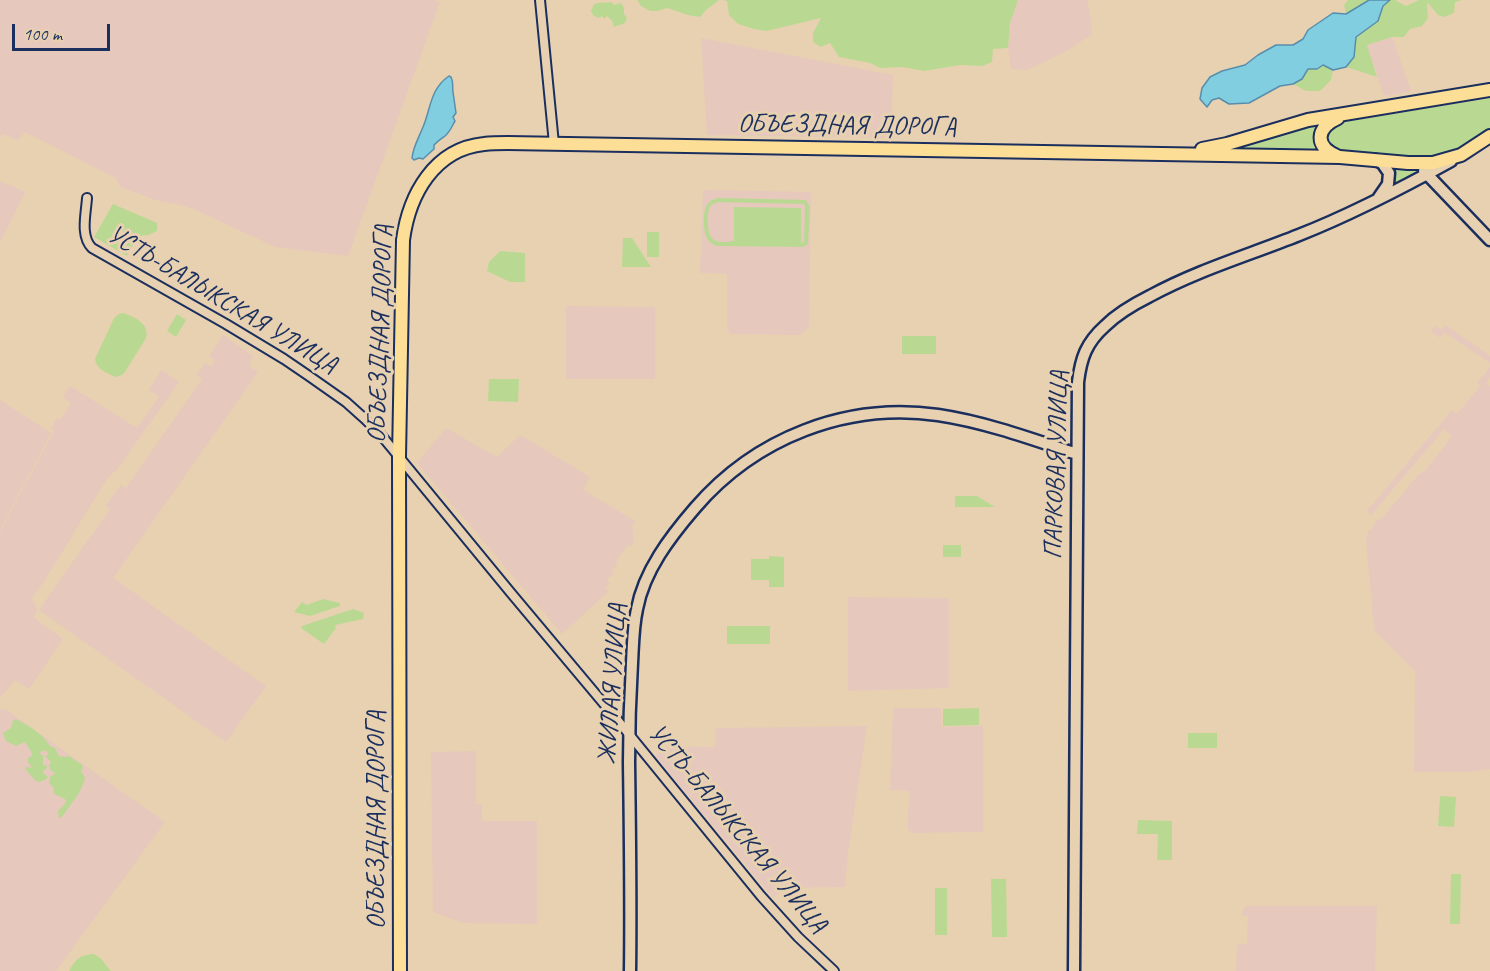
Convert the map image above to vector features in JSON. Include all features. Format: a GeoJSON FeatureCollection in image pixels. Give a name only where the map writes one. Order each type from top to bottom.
{"type":"FeatureCollection","features":[{"type":"Feature","properties":{"kind":"main road"},"geometry":{"type":"LineString","coordinates":[[1178,154],[1227,144],[1308,120],[1490,90]]}},
{"type":"Feature","properties":{"kind":"main road"},"geometry":{"type":"LineString","coordinates":[[1340,157],[1326,149],[1321,139],[1321,132],[1329,121],[1347,113]]}},
{"type":"Feature","properties":{"kind":"main road"},"geometry":{"type":"LineString","coordinates":[[1178,154],[1340,157],[1433,163],[1461,155],[1490,136]]}},
{"type":"Feature","properties":{"kind":"main road","name":"ОБЪЕЗДНАЯ ДОРОГА"},"geometry":{"type":"LineString","coordinates":[[400,971],[399,457],[403,240],[406,219],[413,200],[424,180],[436,166],[464,148],[484,144],[1178,154]]}},
{"type":"Feature","properties":{"kind":"main road","name":"ПАРКОВАЯ УЛИЦА"},"geometry":{"type":"LineString","coordinates":[[1074,971],[1078,382],[1080,366],[1089,343],[1106,325],[1140,301],[1202,272],[1301,235],[1428,174],[1461,155]]}},
{"type":"Feature","properties":{"kind":"main road"},"geometry":{"type":"LineString","coordinates":[[1376,160],[1387,167],[1390,178],[1385,190],[1377,199]]}},
{"type":"Feature","properties":{"kind":"main road"},"geometry":{"type":"LineString","coordinates":[[1408,163],[1428,174],[1490,240]]}},
{"type":"Feature","properties":{"kind":"main road","name":"ЖИЛАЯ УЛИЦА"},"geometry":{"type":"LineString","coordinates":[[630,971],[629,733],[634,624],[639,599],[649,573],[671,539],[704,498],[730,473],[781,440],[811,428],[850,417],[902,413],[938,415],[972,422],[1077,454]]}},
{"type":"Feature","properties":{"kind":"street"},"geometry":{"type":"LineString","coordinates":[[540,0],[554,144]]}},
{"type":"Feature","properties":{"kind":"street","name":"УСТЬ-БАЛЫКСКАЯ УЛИЦА"},"geometry":{"type":"LineString","coordinates":[[87,198],[85,233],[92,248],[217,319],[309,376],[346,402],[381,435],[765,900],[798,937],[834,971]]}},
{"type":"Feature","properties":{"kind":"shaded area"},"geometry":{"type":"Polygon","coordinates":[[[0,0],[433,0],[440,2],[348,256],[275,247],[194,209],[159,201],[120,187],[116,178],[25,132],[18,140],[2,134],[0,140],[0,0]]]}},
{"type":"Feature","properties":{"kind":"shaded area"},"geometry":{"type":"Polygon","coordinates":[[[1018,0],[1087,0],[1092,34],[1065,52],[1027,70],[1011,69],[1008,48],[1010,23],[1018,0]]]}},
{"type":"Feature","properties":{"kind":"shaded area"},"geometry":{"type":"Polygon","coordinates":[[[1392,37],[1411,91],[1384,96],[1367,45],[1392,37]]]}},
{"type":"Feature","properties":{"kind":"shaded area"},"geometry":{"type":"Polygon","coordinates":[[[701,38],[893,75],[891,138],[707,135],[701,38]]]}},
{"type":"Feature","properties":{"kind":"shaded area"},"geometry":{"type":"Polygon","coordinates":[[[0,181],[25,192],[0,242],[0,181]]]}},
{"type":"Feature","properties":{"kind":"shaded area"},"geometry":{"type":"Polygon","coordinates":[[[703,190],[811,192],[809,327],[800,335],[731,334],[727,330],[727,274],[700,273],[703,190]]]}},
{"type":"Feature","properties":{"kind":"shaded area"},"geometry":{"type":"Polygon","coordinates":[[[566,306],[655,307],[655,379],[566,379],[566,306]]]}},
{"type":"Feature","properties":{"kind":"shaded area"},"geometry":{"type":"Polygon","coordinates":[[[1445,325],[1490,356],[1490,363],[1444,332],[1440,338],[1431,331],[1435,326],[1441,330],[1445,325]]]}},
{"type":"Feature","properties":{"kind":"shaded area"},"geometry":{"type":"Polygon","coordinates":[[[223,335],[253,356],[249,366],[258,372],[113,578],[266,686],[226,742],[39,610],[110,509],[106,505],[121,485],[126,488],[202,379],[197,374],[205,363],[211,367],[215,361],[209,356],[223,335]]]}},
{"type":"Feature","properties":{"kind":"shaded area"},"geometry":{"type":"Polygon","coordinates":[[[1490,367],[1490,378],[1486,383],[1490,386],[1490,769],[1470,772],[1414,772],[1415,671],[1374,630],[1366,540],[1368,531],[1375,522],[1383,517],[1419,474],[1425,471],[1452,436],[1444,429],[1371,515],[1367,511],[1452,410],[1457,414],[1480,386],[1477,383],[1490,367]]]}},
{"type":"Feature","properties":{"kind":"shaded area"},"geometry":{"type":"Polygon","coordinates":[[[161,370],[179,382],[116,471],[108,477],[32,598],[37,611],[33,617],[63,639],[29,689],[15,680],[0,698],[0,532],[54,431],[51,429],[57,418],[61,419],[71,403],[63,398],[70,386],[137,428],[159,397],[149,390],[161,370]]]}},
{"type":"Feature","properties":{"kind":"shaded area"},"geometry":{"type":"Polygon","coordinates":[[[0,400],[51,433],[0,530],[0,400]]]}},
{"type":"Feature","properties":{"kind":"shaded area"},"geometry":{"type":"Polygon","coordinates":[[[446,428],[497,457],[520,435],[590,477],[583,490],[635,521],[632,526],[634,540],[631,546],[628,545],[616,560],[618,563],[612,570],[614,574],[606,579],[610,584],[605,588],[608,592],[562,634],[417,463],[446,428]]]}},
{"type":"Feature","properties":{"kind":"shaded area"},"geometry":{"type":"Polygon","coordinates":[[[848,597],[949,598],[949,688],[848,691],[848,597]]]}},
{"type":"Feature","properties":{"kind":"shaded area"},"geometry":{"type":"Polygon","coordinates":[[[893,708],[941,708],[942,727],[983,726],[983,832],[912,833],[908,829],[909,791],[890,790],[893,708]]]}},
{"type":"Feature","properties":{"kind":"shaded area"},"geometry":{"type":"Polygon","coordinates":[[[0,709],[5,709],[165,822],[56,971],[0,971],[0,709]]]}},
{"type":"Feature","properties":{"kind":"shaded area"},"geometry":{"type":"Polygon","coordinates":[[[867,726],[845,887],[784,888],[773,898],[655,756],[665,746],[715,747],[715,728],[867,726]]]}},
{"type":"Feature","properties":{"kind":"shaded area"},"geometry":{"type":"Polygon","coordinates":[[[476,751],[476,804],[482,804],[482,821],[537,821],[537,924],[463,923],[433,912],[431,752],[476,751]]]}},
{"type":"Feature","properties":{"kind":"shaded area"},"geometry":{"type":"Polygon","coordinates":[[[1245,906],[1377,906],[1375,971],[1236,971],[1237,944],[1247,944],[1248,916],[1241,915],[1245,906]]]}},
{"type":"Feature","properties":{"kind":"green space"},"geometry":{"type":"Polygon","coordinates":[[[637,0],[719,0],[700,17],[667,8],[650,11],[641,6],[637,0]]]}},
{"type":"Feature","properties":{"kind":"green space"},"geometry":{"type":"Polygon","coordinates":[[[722,0],[1018,0],[1010,23],[1008,48],[993,49],[992,62],[982,66],[960,65],[924,71],[903,67],[880,68],[870,63],[839,57],[830,43],[821,47],[813,42],[813,33],[821,18],[766,31],[738,24],[729,15],[727,1],[722,0]]]}},
{"type":"Feature","properties":{"kind":"green space"},"geometry":{"type":"Polygon","coordinates":[[[1348,0],[1369,0],[1346,14],[1344,5],[1348,0]]]}},
{"type":"Feature","properties":{"kind":"green space"},"geometry":{"type":"Polygon","coordinates":[[[1390,0],[1406,6],[1419,0],[1462,0],[1455,2],[1454,13],[1444,17],[1438,15],[1427,2],[1428,18],[1422,26],[1410,29],[1404,37],[1392,37],[1367,45],[1377,77],[1346,67],[1354,57],[1356,37],[1378,21],[1383,6],[1390,0]]]}},
{"type":"Feature","properties":{"kind":"green space"},"geometry":{"type":"Polygon","coordinates":[[[611,2],[614,5],[621,3],[627,18],[625,23],[614,27],[607,16],[604,19],[602,16],[598,18],[593,15],[591,11],[594,4],[611,2]]]}},
{"type":"Feature","properties":{"kind":"green space"},"geometry":{"type":"Polygon","coordinates":[[[1323,65],[1333,70],[1331,80],[1320,91],[1306,91],[1293,84],[1302,79],[1308,69],[1317,69],[1323,65]]]}},
{"type":"Feature","properties":{"kind":"green space"},"geometry":{"type":"Polygon","coordinates":[[[1490,98],[1490,129],[1460,149],[1439,158],[1419,159],[1337,150],[1330,145],[1327,139],[1326,133],[1337,123],[1490,98]]]}},
{"type":"Feature","properties":{"kind":"green space"},"geometry":{"type":"Polygon","coordinates":[[[1319,122],[1314,136],[1318,151],[1228,149],[1319,122]]]}},
{"type":"Feature","properties":{"kind":"green space"},"geometry":{"type":"Polygon","coordinates":[[[1394,167],[1419,174],[1391,188],[1395,178],[1394,167]]]}},
{"type":"Feature","properties":{"kind":"green space"},"geometry":{"type":"Polygon","coordinates":[[[714,199],[806,200],[810,207],[808,244],[803,247],[717,246],[708,239],[704,229],[705,210],[714,199]],[[718,202],[709,210],[710,234],[716,241],[734,241],[734,207],[801,208],[801,243],[804,242],[804,204],[718,202]]]}},
{"type":"Feature","properties":{"kind":"green space"},"geometry":{"type":"Polygon","coordinates":[[[113,204],[157,223],[157,231],[138,236],[127,256],[94,237],[113,204]]]}},
{"type":"Feature","properties":{"kind":"green space"},"geometry":{"type":"Polygon","coordinates":[[[647,232],[659,232],[659,257],[647,257],[647,232]]]}},
{"type":"Feature","properties":{"kind":"green space"},"geometry":{"type":"Polygon","coordinates":[[[623,238],[632,238],[651,267],[622,267],[623,238]]]}},
{"type":"Feature","properties":{"kind":"green space"},"geometry":{"type":"Polygon","coordinates":[[[500,251],[525,253],[525,282],[510,282],[487,271],[489,262],[500,251]]]}},
{"type":"Feature","properties":{"kind":"green space"},"geometry":{"type":"Polygon","coordinates":[[[122,313],[140,321],[147,333],[125,372],[116,377],[100,368],[95,359],[114,318],[122,313]]]}},
{"type":"Feature","properties":{"kind":"green space"},"geometry":{"type":"Polygon","coordinates":[[[177,314],[186,320],[176,337],[167,331],[177,314]]]}},
{"type":"Feature","properties":{"kind":"green space"},"geometry":{"type":"Polygon","coordinates":[[[902,336],[936,336],[936,354],[902,354],[902,336]]]}},
{"type":"Feature","properties":{"kind":"green space"},"geometry":{"type":"Polygon","coordinates":[[[489,379],[519,379],[518,402],[488,401],[489,379]]]}},
{"type":"Feature","properties":{"kind":"green space"},"geometry":{"type":"Polygon","coordinates":[[[955,496],[977,496],[995,507],[955,507],[955,496]]]}},
{"type":"Feature","properties":{"kind":"green space"},"geometry":{"type":"Polygon","coordinates":[[[943,545],[961,545],[961,557],[943,557],[943,545]]]}},
{"type":"Feature","properties":{"kind":"green space"},"geometry":{"type":"Polygon","coordinates":[[[769,556],[784,557],[784,587],[769,587],[769,580],[751,580],[751,559],[769,559],[769,556]]]}},
{"type":"Feature","properties":{"kind":"green space"},"geometry":{"type":"Polygon","coordinates":[[[323,599],[340,603],[340,606],[310,616],[294,612],[302,602],[307,605],[323,599]]]}},
{"type":"Feature","properties":{"kind":"green space"},"geometry":{"type":"Polygon","coordinates":[[[353,609],[364,613],[363,619],[335,625],[336,628],[324,644],[301,628],[302,626],[353,609]]]}},
{"type":"Feature","properties":{"kind":"green space"},"geometry":{"type":"Polygon","coordinates":[[[727,626],[770,626],[770,644],[727,644],[727,626]]]}},
{"type":"Feature","properties":{"kind":"green space"},"geometry":{"type":"Polygon","coordinates":[[[979,708],[979,725],[943,726],[943,709],[979,708]]]}},
{"type":"Feature","properties":{"kind":"green space"},"geometry":{"type":"Polygon","coordinates":[[[16,719],[43,737],[49,745],[55,748],[59,756],[69,756],[82,765],[81,771],[85,778],[83,784],[61,818],[59,818],[58,811],[66,802],[53,792],[54,788],[49,783],[50,777],[56,773],[51,771],[49,766],[51,762],[45,756],[49,754],[45,750],[39,753],[43,756],[43,765],[47,768],[43,773],[48,777],[38,782],[25,769],[26,767],[32,768],[28,758],[32,756],[32,753],[25,742],[16,746],[6,741],[3,733],[11,728],[16,719]]]}},
{"type":"Feature","properties":{"kind":"green space"},"geometry":{"type":"Polygon","coordinates":[[[1188,733],[1217,733],[1217,748],[1188,748],[1188,733]]]}},
{"type":"Feature","properties":{"kind":"green space"},"geometry":{"type":"Polygon","coordinates":[[[1440,796],[1456,797],[1454,827],[1438,826],[1440,796]]]}},
{"type":"Feature","properties":{"kind":"green space"},"geometry":{"type":"Polygon","coordinates":[[[1138,820],[1172,821],[1172,860],[1157,860],[1158,834],[1137,834],[1138,820]]]}},
{"type":"Feature","properties":{"kind":"green space"},"geometry":{"type":"Polygon","coordinates":[[[1451,874],[1461,874],[1460,924],[1450,924],[1451,874]]]}},
{"type":"Feature","properties":{"kind":"green space"},"geometry":{"type":"Polygon","coordinates":[[[991,879],[1006,879],[1007,937],[992,937],[991,879]]]}},
{"type":"Feature","properties":{"kind":"green space"},"geometry":{"type":"Polygon","coordinates":[[[935,888],[947,888],[947,935],[935,935],[935,888]]]}},
{"type":"Feature","properties":{"kind":"green space"},"geometry":{"type":"Polygon","coordinates":[[[93,954],[101,959],[111,971],[69,971],[78,958],[93,954]]]}},
{"type":"Feature","properties":{"kind":"water"},"geometry":{"type":"Polygon","coordinates":[[[1369,0],[1390,0],[1383,6],[1378,21],[1356,37],[1354,57],[1346,67],[1333,70],[1323,65],[1317,69],[1308,69],[1302,79],[1293,84],[1280,86],[1249,103],[1229,104],[1219,98],[1212,100],[1207,107],[1200,99],[1202,88],[1210,77],[1245,65],[1276,45],[1293,45],[1303,39],[1308,30],[1333,13],[1346,14],[1369,0]]]}},
{"type":"Feature","properties":{"kind":"water"},"geometry":{"type":"Polygon","coordinates":[[[449,76],[453,83],[455,121],[450,131],[434,145],[434,149],[423,159],[414,160],[412,158],[414,150],[432,99],[438,87],[449,76]]]}}]}
